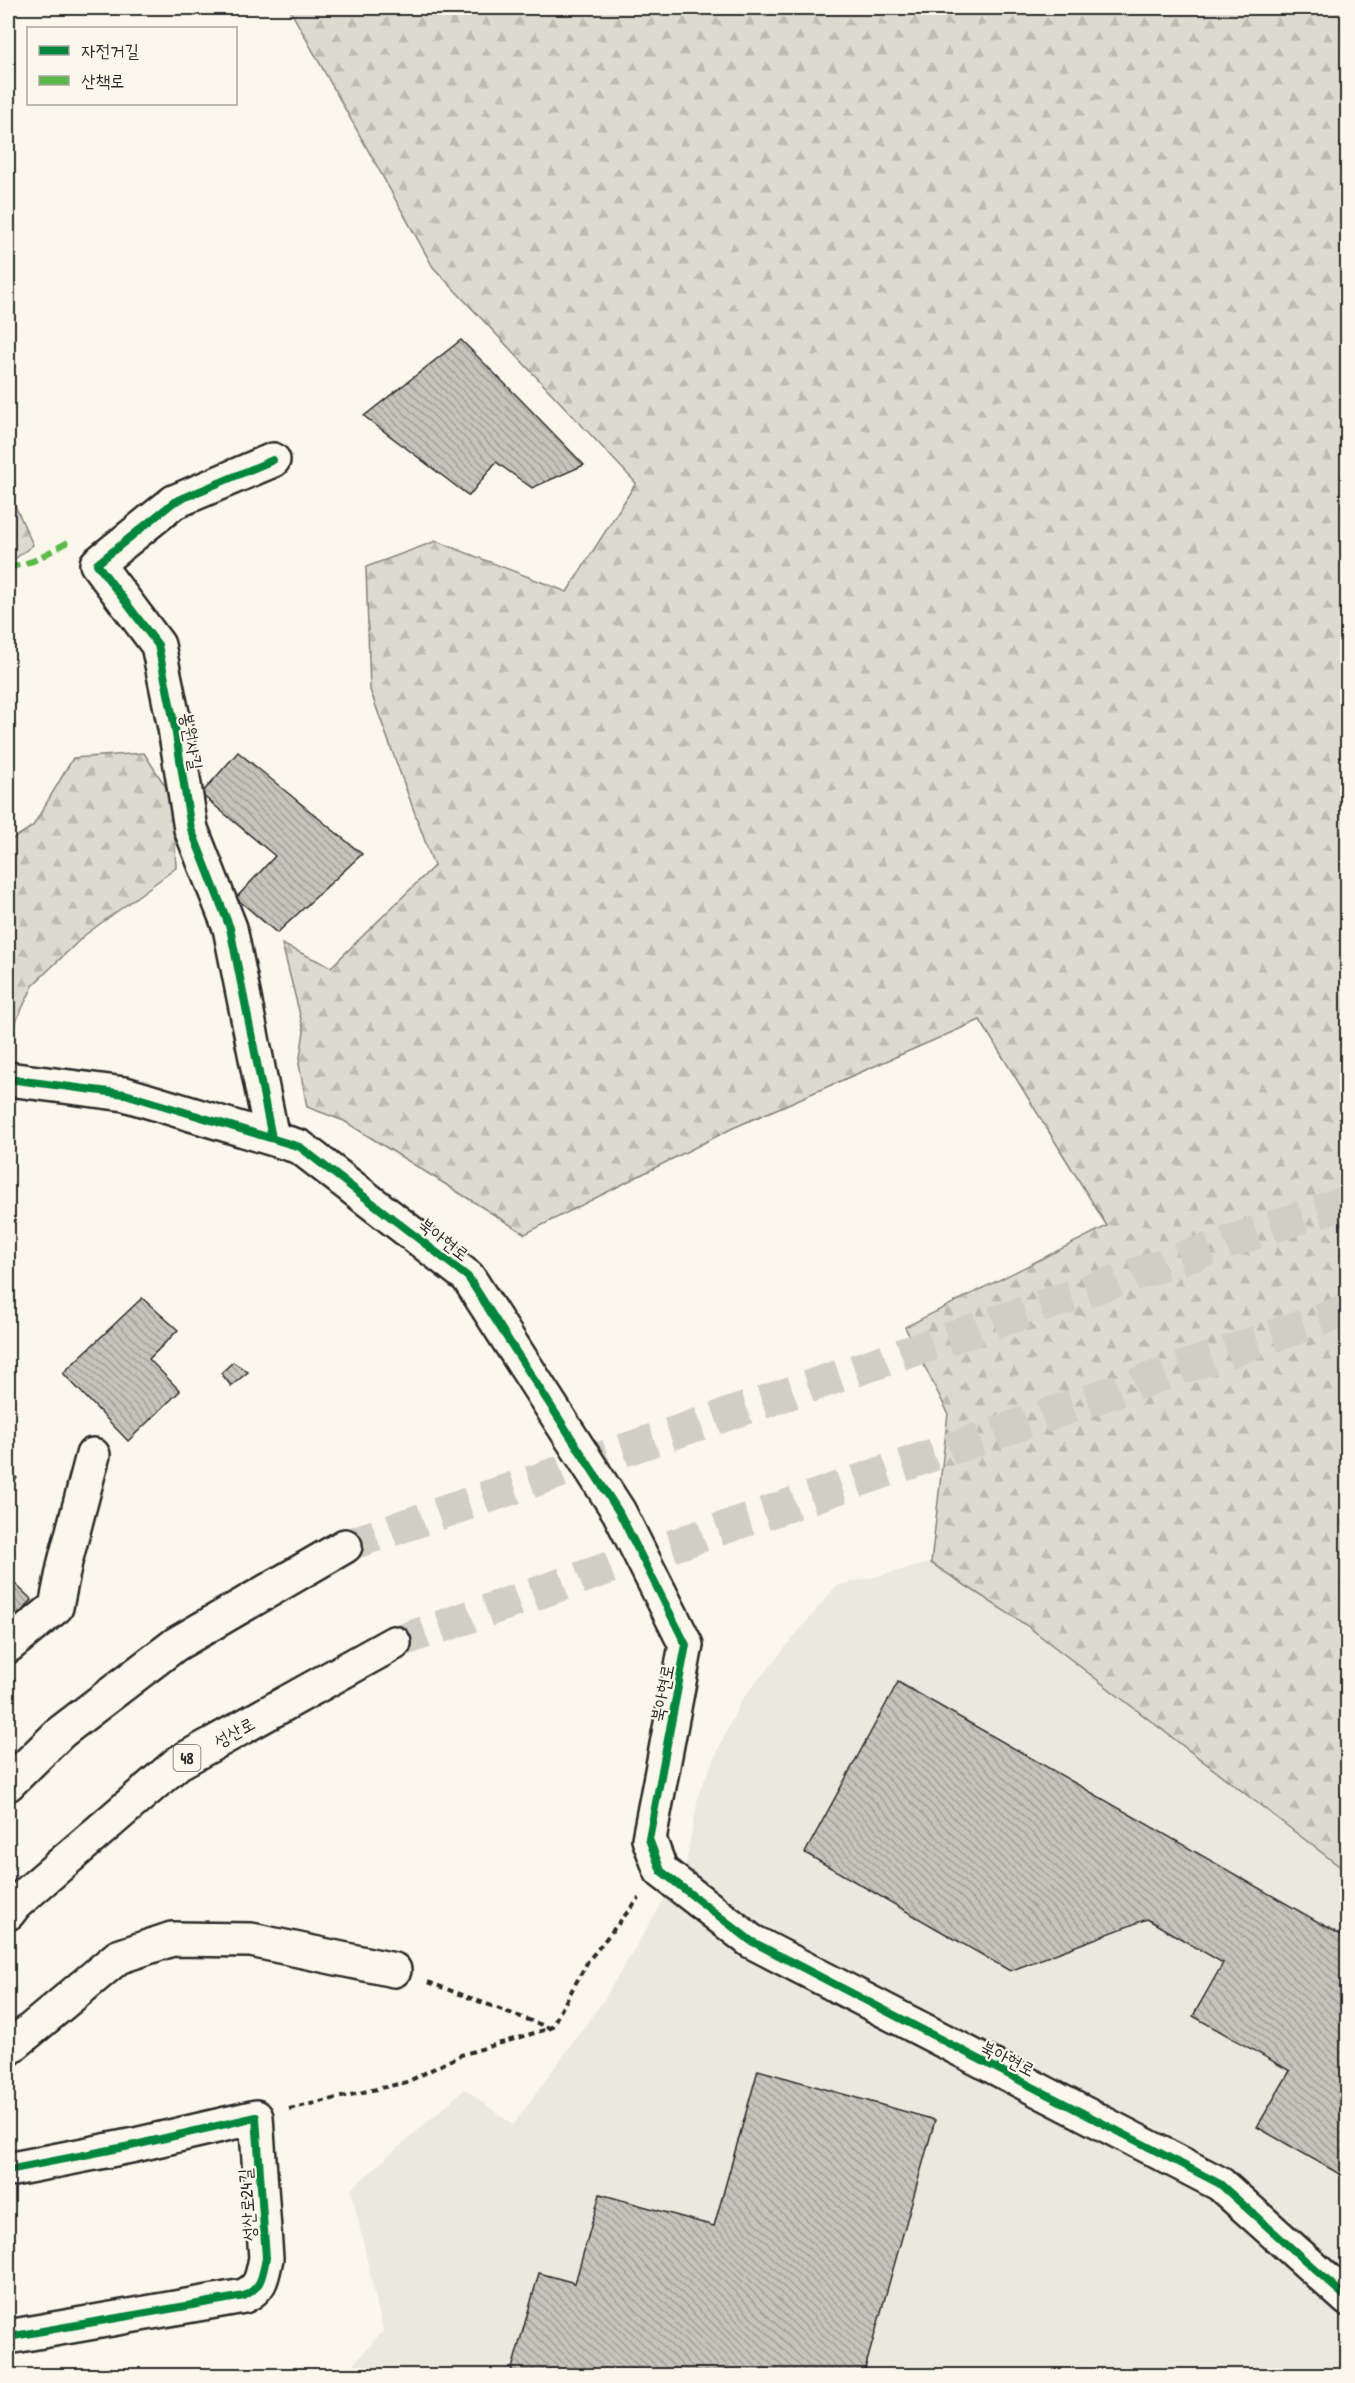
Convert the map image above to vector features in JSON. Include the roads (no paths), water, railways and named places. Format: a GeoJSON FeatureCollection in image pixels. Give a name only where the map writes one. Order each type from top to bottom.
{"type":"FeatureCollection","features":[{"type":"Feature","properties":{"kind":"street","name":"봉원사길"},"geometry":{"type":"LineString","coordinates":[[272,1138],[230,928],[191,829],[158,645],[97,564],[174,502],[273,460]]}},
{"type":"Feature","properties":{"kind":"street","name":"북아현로"},"geometry":{"type":"LineString","coordinates":[[8,1079],[125,1094],[300,1146],[468,1276],[619,1512],[686,1645],[649,1839],[661,1871],[752,1941],[1220,2184],[1347,2299]]}},
{"type":"Feature","properties":{"kind":"street"},"geometry":{"type":"LineString","coordinates":[[8,1646],[56,1607],[65,1562],[93,1455]]}},
{"type":"Feature","properties":{"kind":"street"},"geometry":{"type":"LineString","coordinates":[[8,1784],[61,1732],[176,1644],[345,1546]]}},
{"type":"Feature","properties":{"kind":"street","name":"성산로"},"geometry":{"type":"LineString","coordinates":[[8,1913],[15,1904],[178,1763],[394,1643]]}},
{"type":"Feature","properties":{"kind":"street"},"geometry":{"type":"LineString","coordinates":[[8,2049],[118,1957],[172,1939],[251,1940],[394,1970]]}},
{"type":"Feature","properties":{"kind":"street","name":"성산로24길"},"geometry":{"type":"LineString","coordinates":[[8,2170],[135,2145],[256,2117],[266,2258],[262,2277],[256,2290],[244,2296],[8,2337]]}},
{"type":"Feature","properties":{"kind":"tunnel"},"geometry":{"type":"LineString","coordinates":[[345,1546],[1348,1201]]}},
{"type":"Feature","properties":{"kind":"tunnel"},"geometry":{"type":"LineString","coordinates":[[394,1643],[1348,1310]]}}]}
